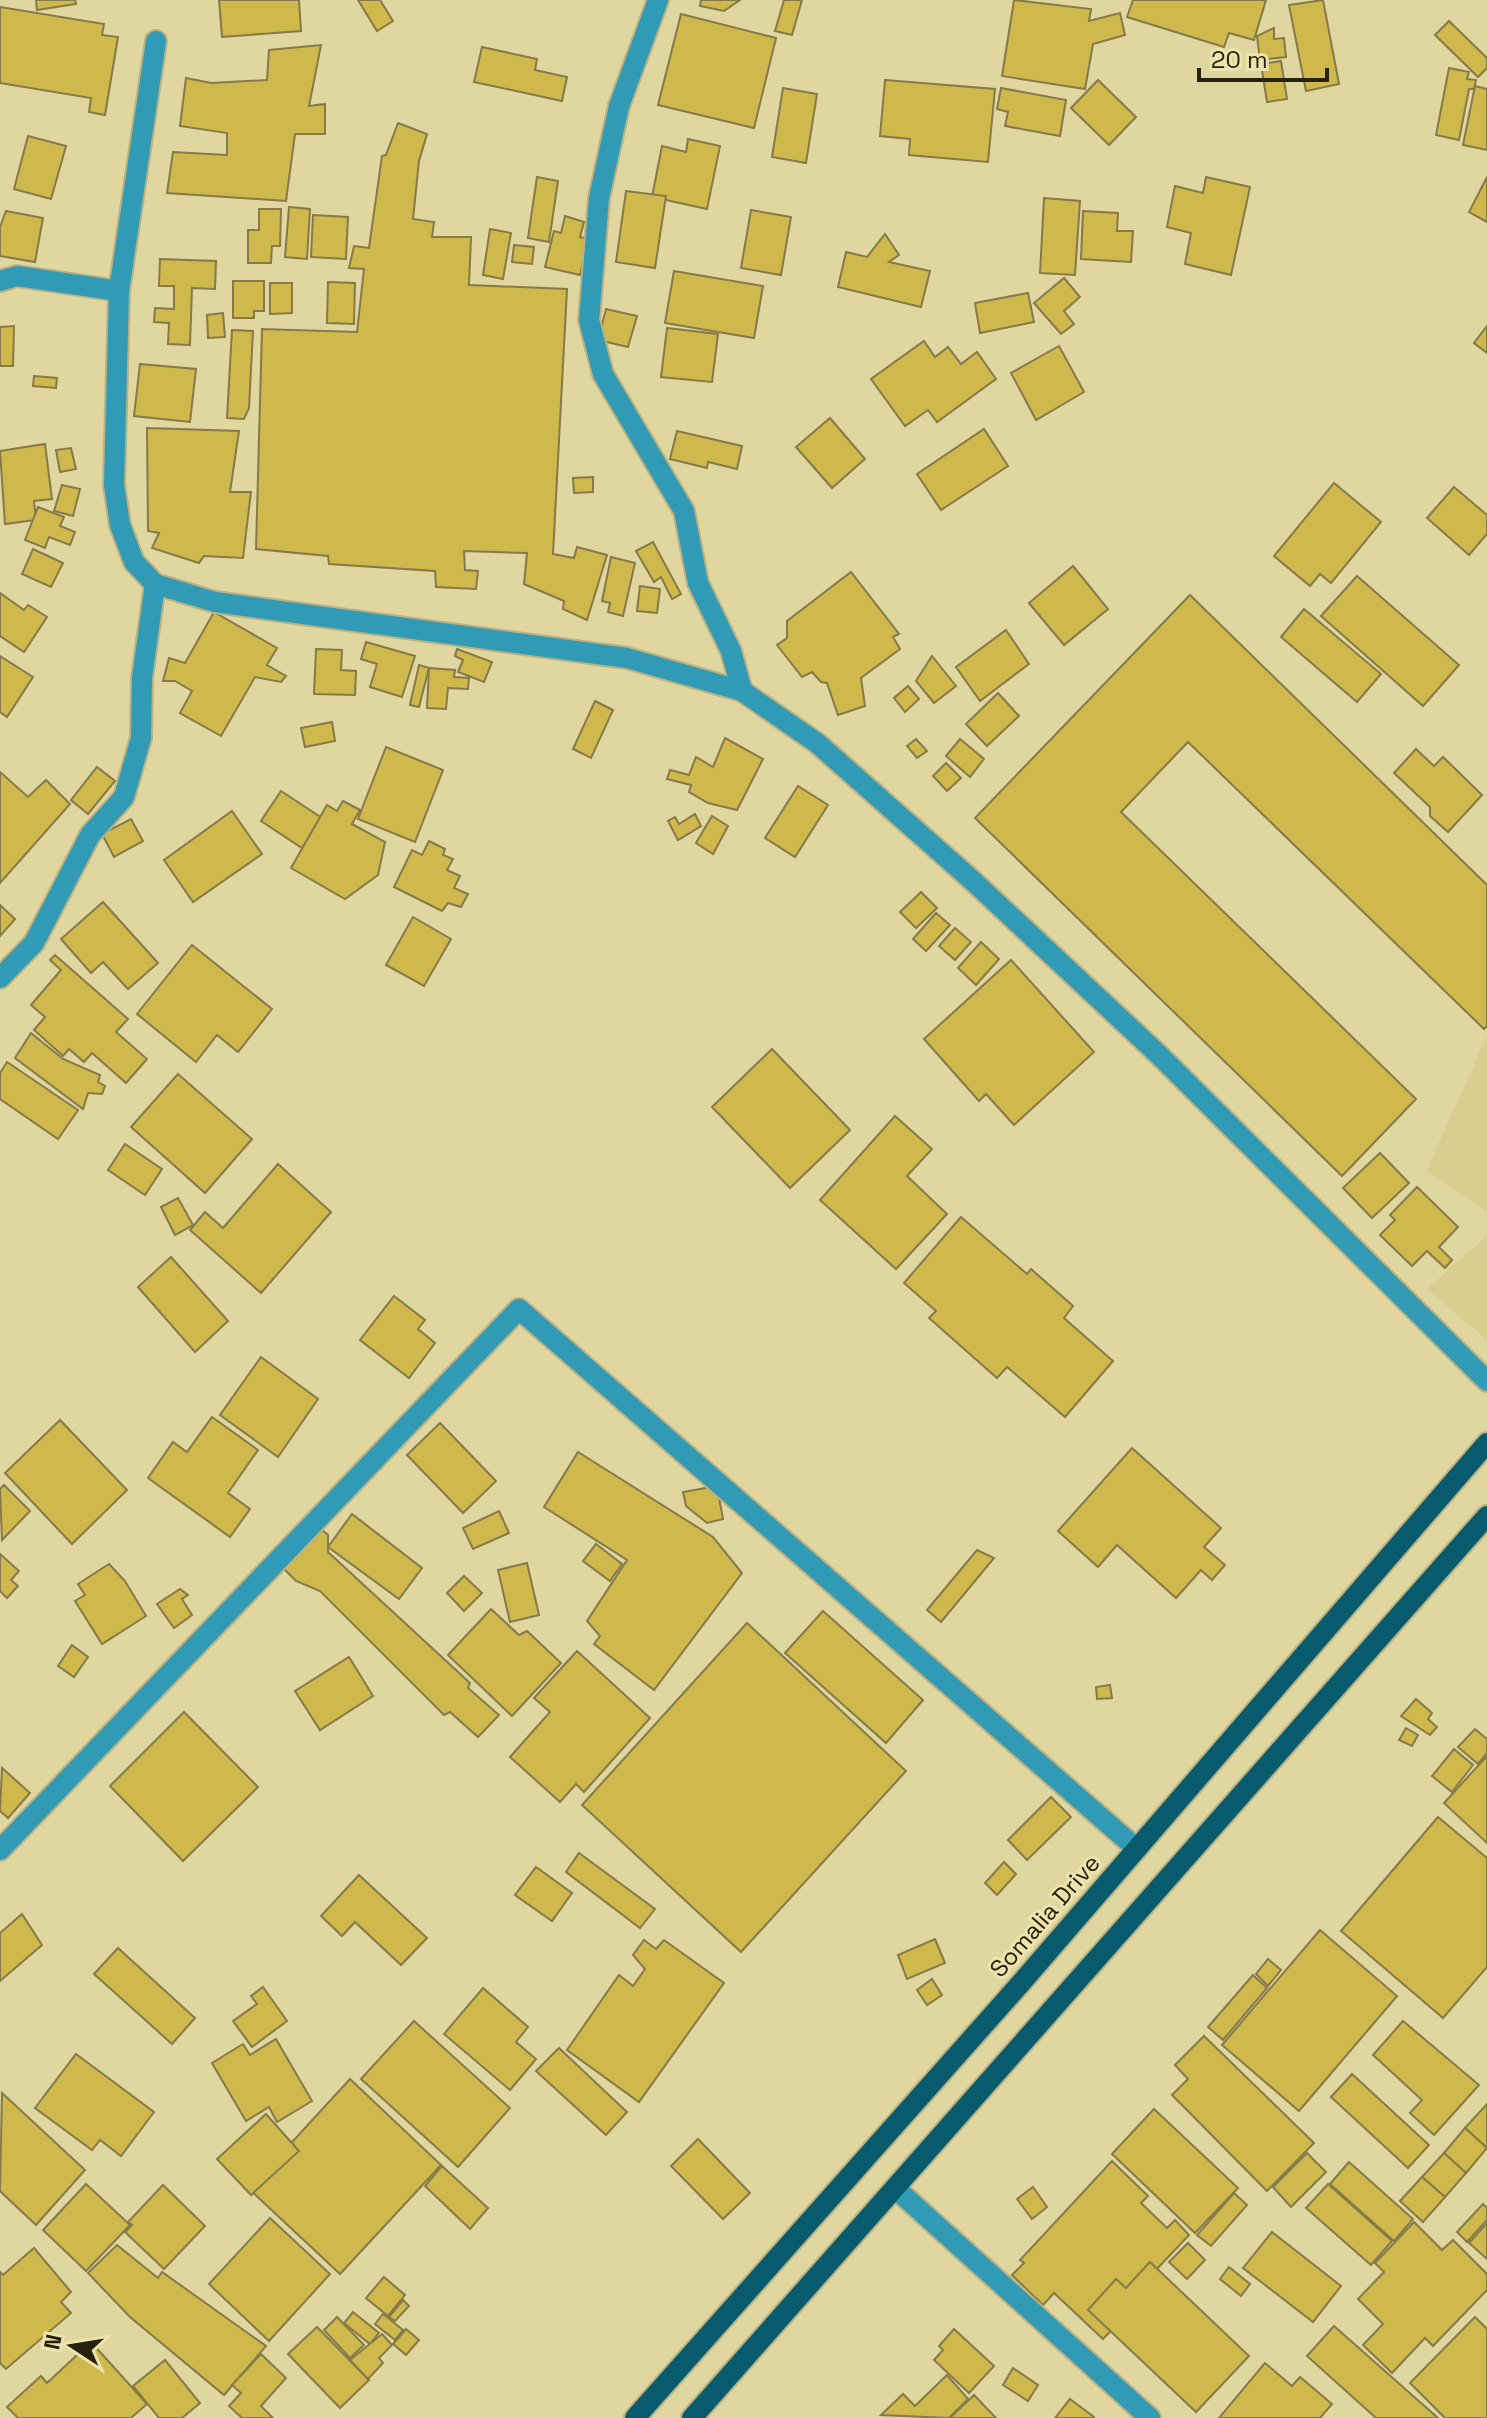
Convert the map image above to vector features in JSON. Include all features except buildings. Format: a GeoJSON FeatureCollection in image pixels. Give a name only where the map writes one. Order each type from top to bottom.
{"type":"FeatureCollection","features":[{"type":"Feature","properties":{"kind":"main road","name":"Somalia Drive"},"geometry":{"type":"LineString","coordinates":[[635,2418],[1137,1849],[1487,1443]]}},
{"type":"Feature","properties":{"kind":"main road"},"geometry":{"type":"LineString","coordinates":[[692,2418],[1487,1516]]}},
{"type":"Feature","properties":{"kind":"street"},"geometry":{"type":"LineString","coordinates":[[658,0],[616,121],[599,198],[589,320],[603,374],[684,511],[698,583],[731,651],[742,691]]}},
{"type":"Feature","properties":{"kind":"street"},"geometry":{"type":"LineString","coordinates":[[156,41],[119,291],[114,485],[120,525],[134,562],[155,584],[215,602],[627,658],[742,691],[817,743],[973,881],[1158,1054],[1487,1381]]}},
{"type":"Feature","properties":{"kind":"street"},"geometry":{"type":"LineString","coordinates":[[0,281],[17,276],[119,291]]}},
{"type":"Feature","properties":{"kind":"street"},"geometry":{"type":"LineString","coordinates":[[0,978],[34,943],[90,835],[124,797],[141,738],[142,678],[155,584]]}},
{"type":"Feature","properties":{"kind":"street"},"geometry":{"type":"LineString","coordinates":[[0,1850],[519,1309],[1137,1849]]}},
{"type":"Feature","properties":{"kind":"street"},"geometry":{"type":"LineString","coordinates":[[895,2188],[1150,2418]]}},
{"type":"Feature","properties":{"kind":"shaded area"},"geometry":{"type":"Polygon","coordinates":[[[1487,1036],[1487,1212],[1426,1171],[1487,1036]]]}},
{"type":"Feature","properties":{"kind":"shaded area"},"geometry":{"type":"Polygon","coordinates":[[[1487,1236],[1487,1340],[1427,1289],[1487,1236]]]}}]}
